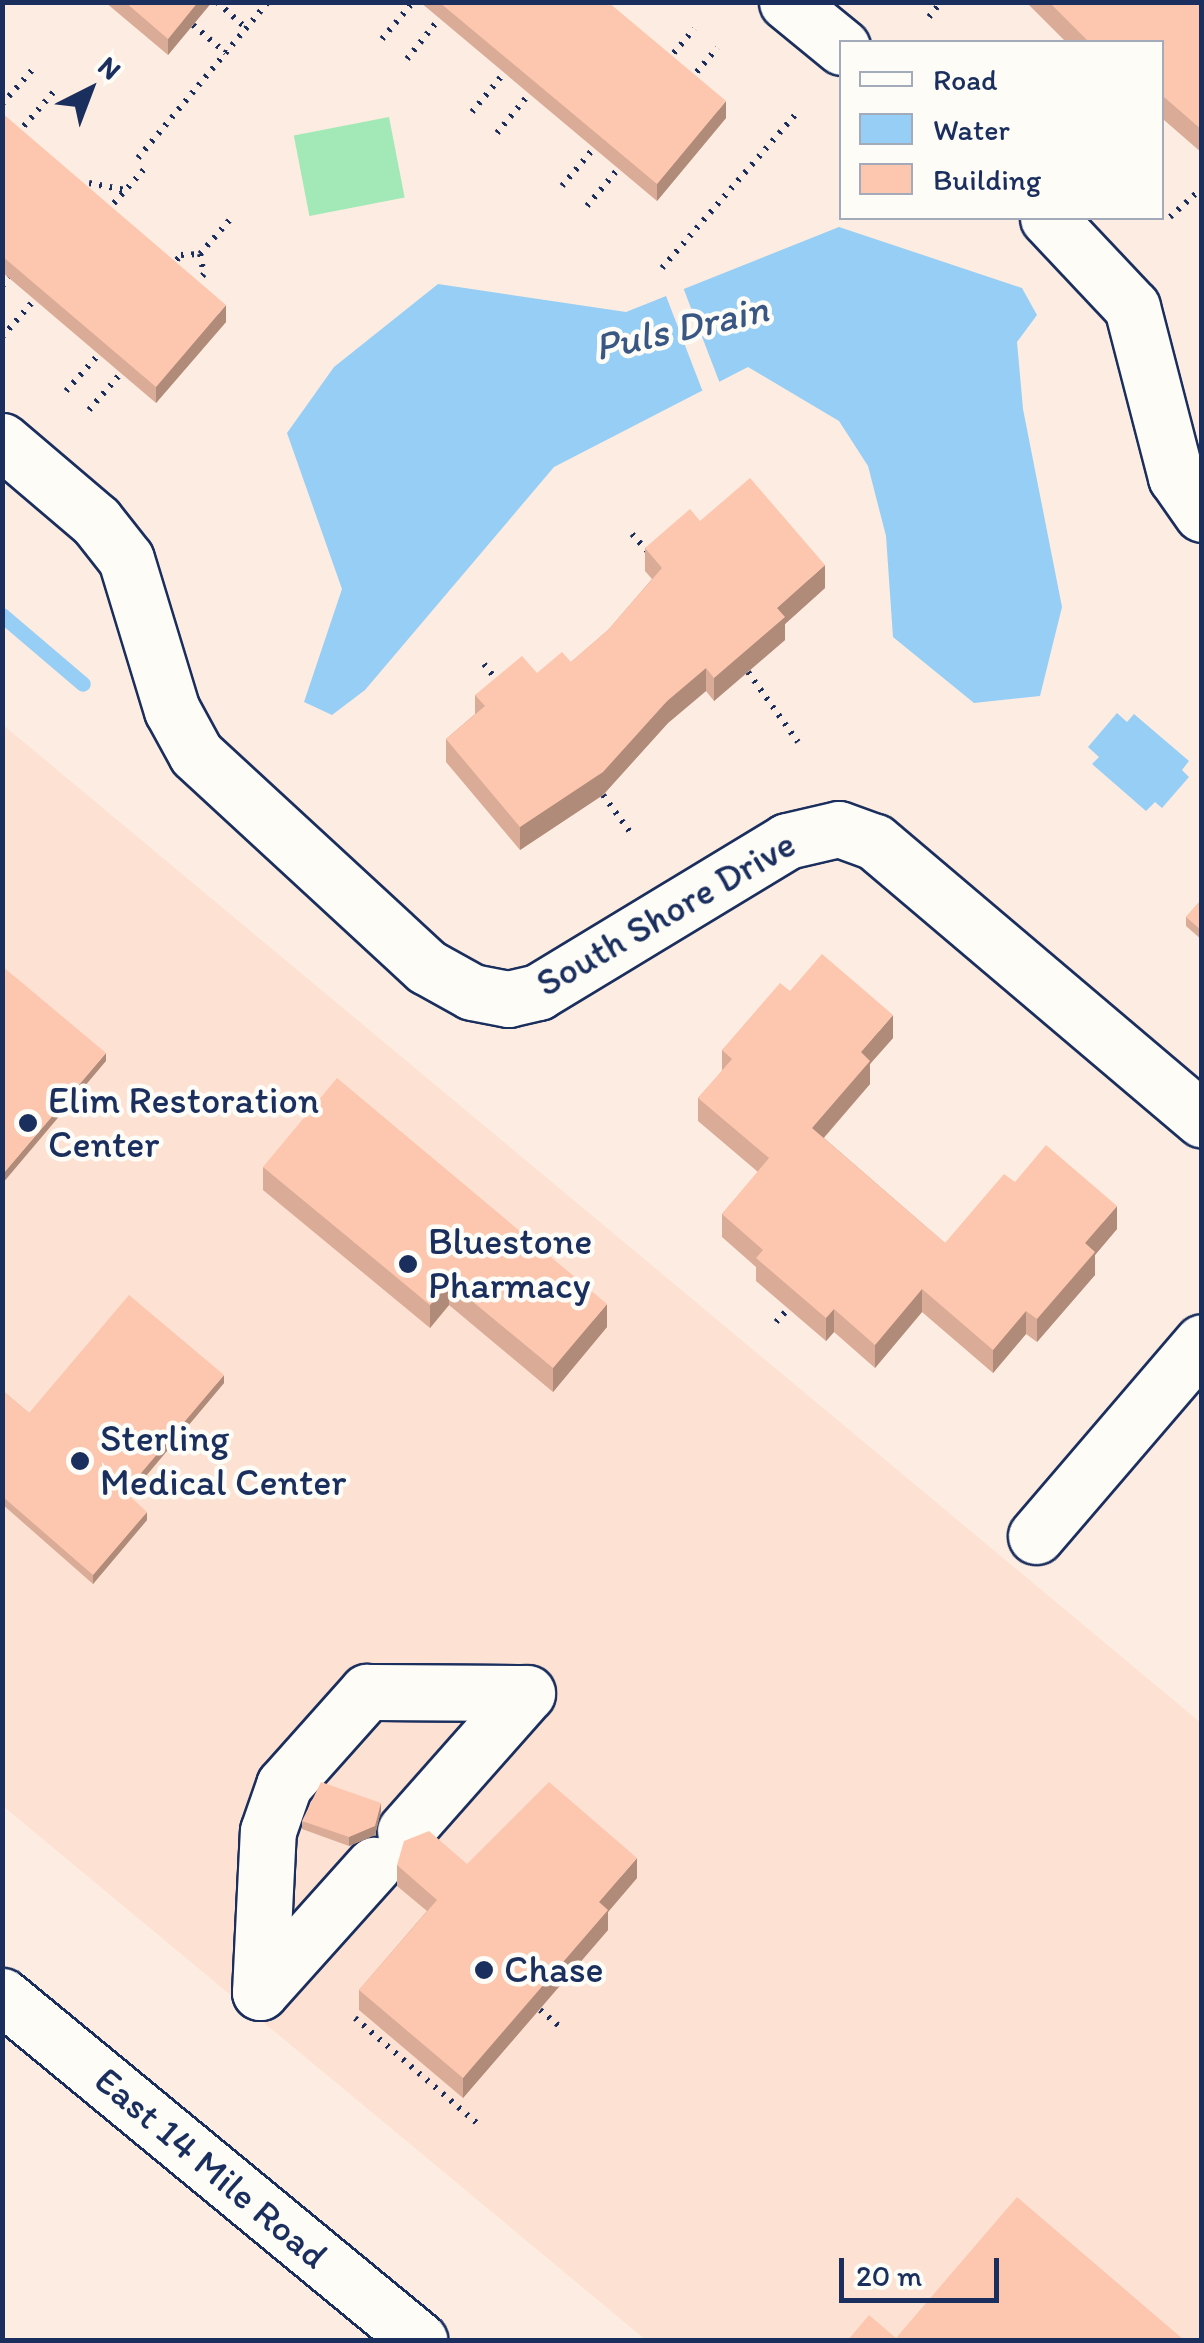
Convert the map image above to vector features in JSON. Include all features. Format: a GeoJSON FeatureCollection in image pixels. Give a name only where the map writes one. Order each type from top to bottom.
{"type":"FeatureCollection","features":[{"type":"Feature","properties":{"kind":"street"},"geometry":{"type":"LineString","coordinates":[[787,2],[839,45]]}},
{"type":"Feature","properties":{"kind":"street"},"geometry":{"type":"LineString","coordinates":[[1050,220],[1132,307],[1176,477],[1202,514]]}},
{"type":"Feature","properties":{"kind":"street","name":"South Shore Drive"},"geometry":{"type":"LineString","coordinates":[[2,441],[96,520],[126,559],[172,710],[196,754],[427,967],[472,992],[508,999],[538,992],[787,841],[839,829],[874,842],[1202,1120]]}},
{"type":"Feature","properties":{"kind":"street"},"geometry":{"type":"LineString","coordinates":[[1036,1536],[1202,1342]]}},
{"type":"Feature","properties":{"kind":"street"},"geometry":{"type":"LineString","coordinates":[[366,1692],[527,1693],[260,1992],[268,1831],[284,1784],[366,1692]]}},
{"type":"Feature","properties":{"kind":"street","name":"East 14 Mile Road"},"geometry":{"type":"LineString","coordinates":[[2,1996],[419,2340]]}},
{"type":"Feature","properties":{"kind":"path"},"geometry":{"type":"LineString","coordinates":[[217,2],[247,28]]}},
{"type":"Feature","properties":{"kind":"path"},"geometry":{"type":"LineString","coordinates":[[138,158],[268,2]]}},
{"type":"Feature","properties":{"kind":"path"},"geometry":{"type":"LineString","coordinates":[[382,39],[414,2]]}},
{"type":"Feature","properties":{"kind":"path"},"geometry":{"type":"LineString","coordinates":[[929,17],[942,2]]}},
{"type":"Feature","properties":{"kind":"path"},"geometry":{"type":"LineString","coordinates":[[407,59],[440,18]]}},
{"type":"Feature","properties":{"kind":"path"},"geometry":{"type":"LineString","coordinates":[[193,25],[226,54]]}},
{"type":"Feature","properties":{"kind":"path"},"geometry":{"type":"LineString","coordinates":[[663,65],[694,29]]}},
{"type":"Feature","properties":{"kind":"path"},"geometry":{"type":"LineString","coordinates":[[686,85],[717,48]]}},
{"type":"Feature","properties":{"kind":"path"},"geometry":{"type":"LineString","coordinates":[[2,104],[34,68]]}},
{"type":"Feature","properties":{"kind":"path"},"geometry":{"type":"LineString","coordinates":[[472,112],[504,73]]}},
{"type":"Feature","properties":{"kind":"path"},"geometry":{"type":"LineString","coordinates":[[12,139],[57,88]]}},
{"type":"Feature","properties":{"kind":"path"},"geometry":{"type":"LineString","coordinates":[[498,133],[530,94]]}},
{"type":"Feature","properties":{"kind":"path"},"geometry":{"type":"LineString","coordinates":[[662,268],[796,114]]}},
{"type":"Feature","properties":{"kind":"path"},"geometry":{"type":"LineString","coordinates":[[562,186],[594,148]]}},
{"type":"Feature","properties":{"kind":"path"},"geometry":{"type":"LineString","coordinates":[[103,216],[148,166]]}},
{"type":"Feature","properties":{"kind":"path"},"geometry":{"type":"LineString","coordinates":[[587,206],[618,169]]}},
{"type":"Feature","properties":{"kind":"path"},"geometry":{"type":"LineString","coordinates":[[79,195],[89,183],[126,190]]}},
{"type":"Feature","properties":{"kind":"path"},"geometry":{"type":"LineString","coordinates":[[1170,217],[1202,188]]}},
{"type":"Feature","properties":{"kind":"path"},"geometry":{"type":"LineString","coordinates":[[168,270],[181,255],[200,254],[234,216]]}},
{"type":"Feature","properties":{"kind":"path"},"geometry":{"type":"LineString","coordinates":[[190,290],[204,274],[200,254]]}},
{"type":"Feature","properties":{"kind":"path"},"geometry":{"type":"LineString","coordinates":[[2,286],[9,278]]}},
{"type":"Feature","properties":{"kind":"path"},"geometry":{"type":"LineString","coordinates":[[2,337],[35,299]]}},
{"type":"Feature","properties":{"kind":"path"},"geometry":{"type":"LineString","coordinates":[[66,392],[98,354]]}},
{"type":"Feature","properties":{"kind":"path"},"geometry":{"type":"LineString","coordinates":[[90,410],[121,373]]}},
{"type":"Feature","properties":{"kind":"path"},"geometry":{"type":"LineString","coordinates":[[632,534],[656,562]]}},
{"type":"Feature","properties":{"kind":"path"},"geometry":{"type":"LineString","coordinates":[[484,664],[507,692]]}},
{"type":"Feature","properties":{"kind":"path"},"geometry":{"type":"LineString","coordinates":[[748,672],[798,742]]}},
{"type":"Feature","properties":{"kind":"path"},"geometry":{"type":"LineString","coordinates":[[604,796],[633,836]]}},
{"type":"Feature","properties":{"kind":"path"},"geometry":{"type":"LineString","coordinates":[[776,1322],[788,1308]]}},
{"type":"Feature","properties":{"kind":"path"},"geometry":{"type":"LineString","coordinates":[[540,2010],[563,2029]]}},
{"type":"Feature","properties":{"kind":"path"},"geometry":{"type":"LineString","coordinates":[[355,2018],[480,2126]]}},
{"type":"Feature","properties":{"kind":"shaded area"},"geometry":{"type":"Polygon","coordinates":[[[2,724],[1201,1723],[1201,2340],[646,2340],[3,1806],[2,724]]]}},
{"type":"Feature","properties":{"kind":"green space"},"geometry":{"type":"Polygon","coordinates":[[[389,117],[405,197],[309,216],[294,136],[389,117]]]}},
{"type":"Feature","properties":{"kind":"water"},"geometry":{"type":"Polygon","coordinates":[[[839,227],[1022,288],[1037,315],[1017,342],[1023,409],[1062,607],[1040,696],[974,703],[893,637],[886,536],[868,466],[839,421],[748,367],[554,467],[365,690],[332,715],[304,702],[342,589],[287,433],[334,367],[438,284],[626,312],[839,227]]]}},
{"type":"Feature","properties":{"kind":"water"},"geometry":{"type":"Polygon","coordinates":[[[1117,713],[1127,722],[1134,714],[1189,761],[1182,770],[1189,777],[1162,808],[1155,802],[1146,811],[1092,764],[1099,757],[1088,747],[1117,713]]]}},
{"type":"Feature","properties":{"kind":"pier"},"geometry":{"type":"Polygon","coordinates":[[[681,282],[720,384],[702,391],[663,289],[681,282]]]}},
{"type":"Feature","properties":{"kind":"building"},"geometry":{"type":"Polygon","coordinates":[[[125,2],[198,2],[168,39],[125,2]]]}},
{"type":"Feature","properties":{"kind":"building"},"geometry":{"type":"Polygon","coordinates":[[[439,2],[608,2],[726,101],[657,184],[439,2]]]}},
{"type":"Feature","properties":{"kind":"building"},"geometry":{"type":"Polygon","coordinates":[[[1049,2],[1202,2],[1202,130],[1164,97],[1164,40],[1087,40],[1049,2]]]}},
{"type":"Feature","properties":{"kind":"building"},"geometry":{"type":"Polygon","coordinates":[[[2,113],[226,305],[156,387],[2,256],[2,113]]]}},
{"type":"Feature","properties":{"kind":"building"},"geometry":{"type":"Polygon","coordinates":[[[750,478],[825,565],[777,608],[785,617],[714,678],[706,668],[668,700],[603,772],[520,827],[446,739],[485,706],[475,695],[522,656],[537,673],[562,652],[571,662],[608,630],[662,568],[645,548],[690,509],[700,521],[750,478]]]}},
{"type":"Feature","properties":{"kind":"building"},"geometry":{"type":"Polygon","coordinates":[[[1202,899],[1202,931],[1186,917],[1202,899]]]}},
{"type":"Feature","properties":{"kind":"building"},"geometry":{"type":"Polygon","coordinates":[[[822,954],[893,1015],[861,1052],[870,1061],[812,1128],[945,1243],[1004,1174],[1015,1182],[1046,1145],[1117,1206],[1085,1243],[1095,1252],[1037,1319],[1026,1311],[993,1350],[922,1289],[875,1345],[834,1309],[826,1318],[756,1258],[763,1250],[722,1214],[769,1158],[698,1098],[732,1059],[722,1050],[780,983],[790,991],[822,954]]]}},
{"type":"Feature","properties":{"kind":"building","name":"Elim Restoration Center"},"geometry":{"type":"Polygon","coordinates":[[[2,966],[106,1053],[2,1175],[2,966]]]}},
{"type":"Feature","properties":{"kind":"building"},"geometry":{"type":"Polygon","coordinates":[[[337,1078],[607,1304],[553,1368],[449,1282],[430,1305],[263,1167],[337,1078]]]}},
{"type":"Feature","properties":{"kind":"building","name":"Sterling Medical Center"},"geometry":{"type":"Polygon","coordinates":[[[129,1295],[224,1375],[125,1492],[147,1512],[93,1575],[2,1496],[2,1390],[29,1413],[129,1295]]]}},
{"type":"Feature","properties":{"kind":"building"},"geometry":{"type":"Polygon","coordinates":[[[321,1782],[381,1803],[375,1826],[349,1837],[302,1821],[321,1782]]]}},
{"type":"Feature","properties":{"kind":"building","name":"Chase"},"geometry":{"type":"Polygon","coordinates":[[[549,1782],[637,1858],[599,1902],[608,1910],[463,2078],[359,1990],[437,1900],[397,1865],[404,1841],[429,1831],[467,1864],[549,1782]]]}},
{"type":"Feature","properties":{"kind":"building"},"geometry":{"type":"Polygon","coordinates":[[[1017,2197],[1184,2340],[848,2340],[869,2315],[896,2338],[1017,2197]]]}},
{"type":"Feature","properties":{"kind":"waterway","name":"Puls Drain"},"geometry":{"type":"LineString","coordinates":[[2,615],[83,684]]}},
{"type":"Feature","properties":{"kind":"place","name":"Elim Restoration Center"},"geometry":{"type":"Point","coordinates":[28,1123]}},
{"type":"Feature","properties":{"kind":"place","name":"Bluestone Pharmacy"},"geometry":{"type":"Point","coordinates":[408,1264]}},
{"type":"Feature","properties":{"kind":"place","name":"Sterling Medical Center"},"geometry":{"type":"Point","coordinates":[80,1461]}},
{"type":"Feature","properties":{"kind":"place","name":"Chase"},"geometry":{"type":"Point","coordinates":[484,1970]}}]}
